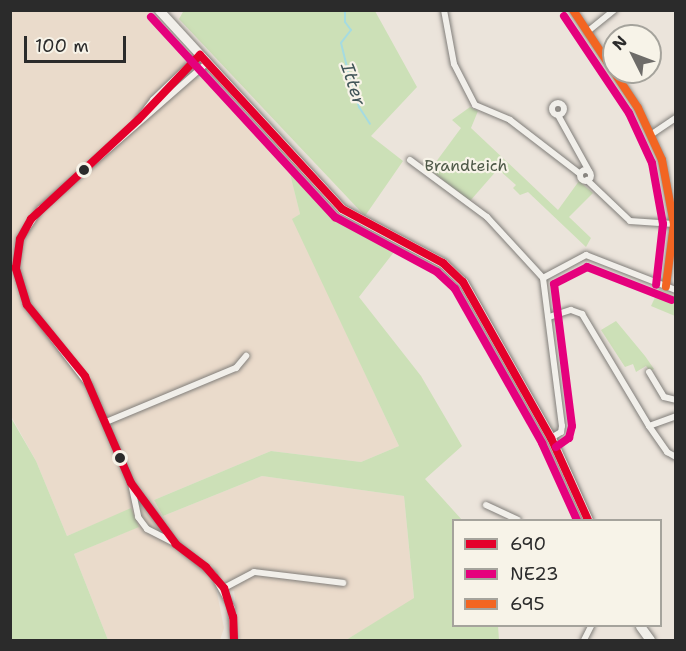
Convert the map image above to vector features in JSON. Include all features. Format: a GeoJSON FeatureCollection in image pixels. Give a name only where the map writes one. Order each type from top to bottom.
{"type":"FeatureCollection","features":[{"type":"Feature","properties":{"kind":"main road"},"geometry":{"type":"LineString","coordinates":[[159,10],[342,209],[443,263],[458,276],[551,438],[588,519]]}},
{"type":"Feature","properties":{"kind":"main road"},"geometry":{"type":"LineString","coordinates":[[641,627],[650,640]]}},
{"type":"Feature","properties":{"kind":"street"},"geometry":{"type":"LineString","coordinates":[[444,10],[454,64],[475,105],[510,120],[580,174],[581,179],[587,180],[630,221],[674,224]]}},
{"type":"Feature","properties":{"kind":"street"},"geometry":{"type":"LineString","coordinates":[[573,10],[652,134],[669,185],[674,224],[666,286]]}},
{"type":"Feature","properties":{"kind":"street"},"geometry":{"type":"LineString","coordinates":[[587,32],[614,10]]}},
{"type":"Feature","properties":{"kind":"street"},"geometry":{"type":"LineString","coordinates":[[203,59],[153,100],[138,120],[40,209],[25,229],[16,252],[21,295],[85,376],[131,483],[142,523],[176,544],[206,567],[224,588],[233,617],[234,640]]}},
{"type":"Feature","properties":{"kind":"street"},"geometry":{"type":"LineString","coordinates":[[558,115],[589,171],[587,180]]}},
{"type":"Feature","properties":{"kind":"street"},"geometry":{"type":"LineString","coordinates":[[652,134],[675,118]]}},
{"type":"Feature","properties":{"kind":"street"},"geometry":{"type":"LineString","coordinates":[[410,160],[487,217],[543,278],[562,426],[561,432],[551,438]]}},
{"type":"Feature","properties":{"kind":"street"},"geometry":{"type":"LineString","coordinates":[[580,174],[589,171]]}},
{"type":"Feature","properties":{"kind":"street"},"geometry":{"type":"LineString","coordinates":[[543,278],[584,255],[675,290]]}},
{"type":"Feature","properties":{"kind":"street"},"geometry":{"type":"LineString","coordinates":[[549,317],[571,310],[582,314],[649,426],[675,457]]}},
{"type":"Feature","properties":{"kind":"street"},"geometry":{"type":"LineString","coordinates":[[106,422],[236,368],[246,356]]}},
{"type":"Feature","properties":{"kind":"street"},"geometry":{"type":"LineString","coordinates":[[649,372],[664,397],[675,400]]}},
{"type":"Feature","properties":{"kind":"street"},"geometry":{"type":"LineString","coordinates":[[649,426],[675,416]]}},
{"type":"Feature","properties":{"kind":"street"},"geometry":{"type":"LineString","coordinates":[[131,483],[176,544]]}},
{"type":"Feature","properties":{"kind":"street"},"geometry":{"type":"LineString","coordinates":[[486,505],[516,519]]}},
{"type":"Feature","properties":{"kind":"street"},"geometry":{"type":"LineString","coordinates":[[224,588],[254,572],[343,582]]}},
{"type":"Feature","properties":{"kind":"shaded area"},"geometry":{"type":"Polygon","coordinates":[[[11,11],[149,11],[185,50],[185,63],[198,78],[208,78],[287,162],[300,214],[293,219],[399,446],[361,462],[271,451],[154,500],[163,516],[262,476],[404,496],[414,599],[346,640],[240,640],[234,591],[216,588],[224,628],[220,640],[108,640],[74,554],[138,527],[131,509],[67,536],[36,461],[11,416],[11,11]]]}},
{"type":"Feature","properties":{"kind":"green space"},"geometry":{"type":"Polygon","coordinates":[[[184,10],[375,11],[417,87],[371,136],[403,161],[365,216],[179,19],[184,10]]]}},
{"type":"Feature","properties":{"kind":"green space","name":"Brandteich"},"geometry":{"type":"Polygon","coordinates":[[[470,107],[478,111],[471,128],[558,210],[579,181],[593,193],[569,217],[591,238],[586,247],[528,192],[520,195],[513,188],[516,185],[498,169],[470,201],[430,170],[461,128],[452,120],[470,107]]]}},
{"type":"Feature","properties":{"kind":"green space"},"geometry":{"type":"Polygon","coordinates":[[[287,162],[330,209],[394,252],[359,297],[421,376],[462,446],[425,479],[461,519],[452,519],[452,627],[498,627],[499,640],[346,640],[414,598],[404,496],[262,476],[163,516],[154,500],[271,451],[361,462],[399,446],[292,219],[300,214],[287,162]]]}},
{"type":"Feature","properties":{"kind":"green space"},"geometry":{"type":"Polygon","coordinates":[[[659,289],[675,296],[675,316],[651,306],[659,289]]]}},
{"type":"Feature","properties":{"kind":"green space"},"geometry":{"type":"Polygon","coordinates":[[[616,321],[654,369],[650,371],[646,366],[636,372],[633,364],[625,367],[601,330],[616,321]]]}},
{"type":"Feature","properties":{"kind":"green space"},"geometry":{"type":"Polygon","coordinates":[[[10,416],[36,461],[67,536],[131,508],[139,527],[74,554],[108,640],[11,640],[10,416]]]}},
{"type":"Feature","properties":{"kind":"waterway","name":"Itter"},"geometry":{"type":"LineString","coordinates":[[345,10],[345,22],[351,30],[341,43],[359,107],[370,124]]}},
{"type":"Feature","properties":{"kind":"transit line","name":"695"},"geometry":{"type":"LineString","coordinates":[[573,10],[602,54]]}},
{"type":"Feature","properties":{"kind":"transit line","name":"NE23"},"geometry":{"type":"LineString","coordinates":[[564,16],[629,113],[652,163],[663,224],[656,285]]}},
{"type":"Feature","properties":{"kind":"transit line","name":"NE23"},"geometry":{"type":"LineString","coordinates":[[151,17],[335,217],[437,272],[455,289],[542,443],[577,519]]}},
{"type":"Feature","properties":{"kind":"transit line","name":"690"},"geometry":{"type":"LineString","coordinates":[[234,640],[233,617],[224,588],[206,567],[176,544],[131,483],[85,376],[27,305],[16,268],[20,239],[31,219],[138,120],[200,55],[342,209],[443,263],[463,282],[551,438],[588,519]]}},
{"type":"Feature","properties":{"kind":"transit line","name":"695"},"geometry":{"type":"LineString","coordinates":[[622,84],[638,108],[662,160],[674,224],[666,286]]}},
{"type":"Feature","properties":{"kind":"transit line","name":"NE23"},"geometry":{"type":"LineString","coordinates":[[556,447],[569,438],[572,426],[554,284],[587,267],[672,300]]}}]}
